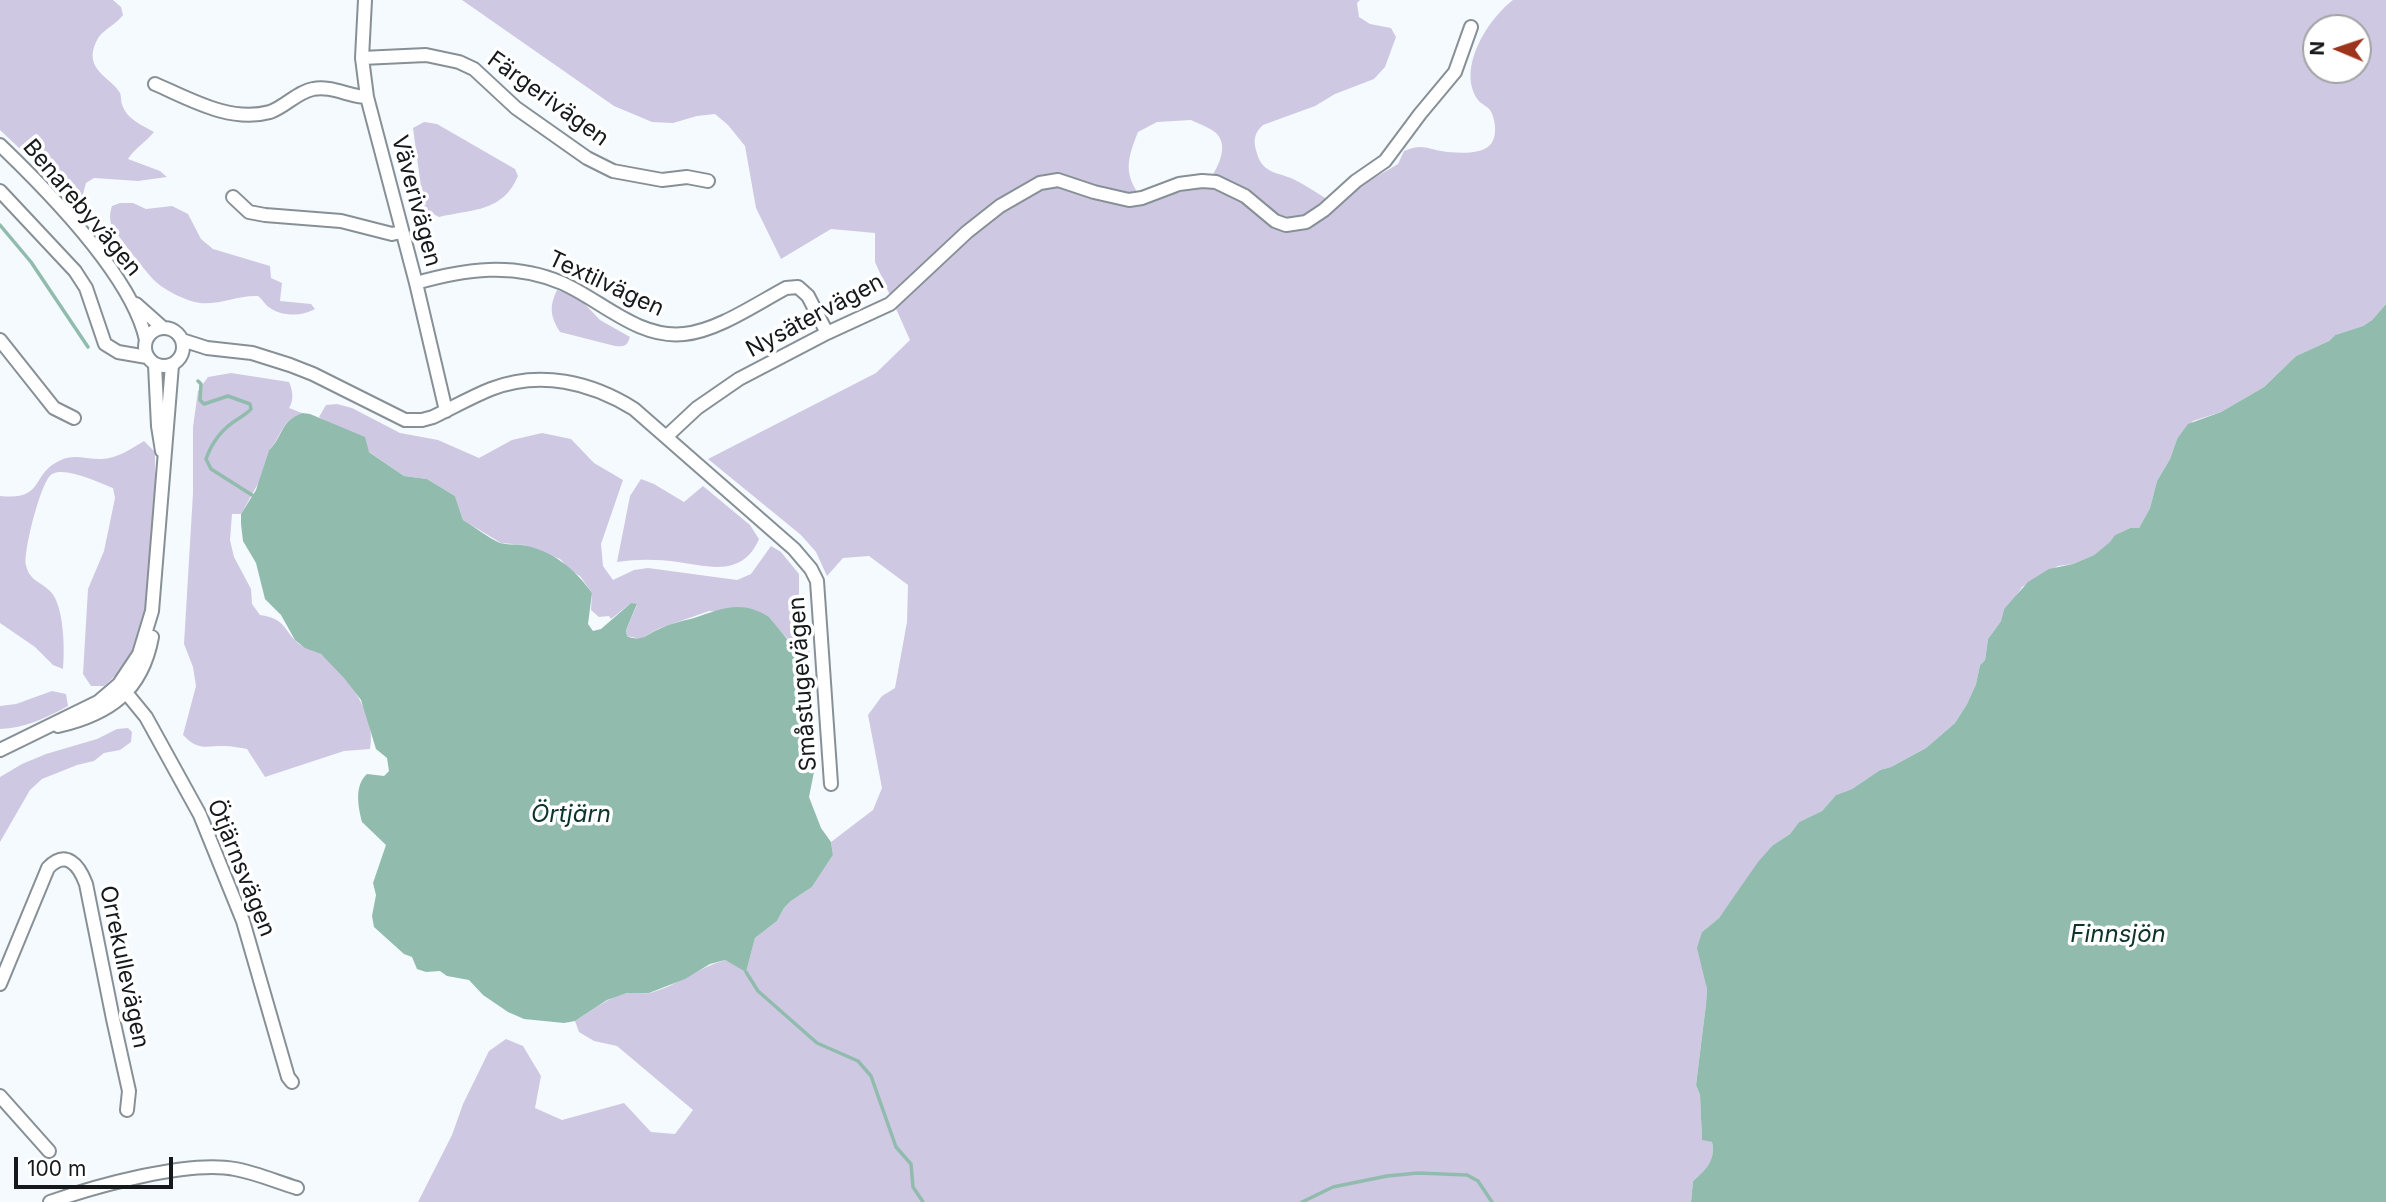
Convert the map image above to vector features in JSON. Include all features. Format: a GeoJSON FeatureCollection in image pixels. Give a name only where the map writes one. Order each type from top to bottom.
{"type":"FeatureCollection","features":[{"type":"Feature","properties":{"kind":"street","name":"Väverivägen"},"geometry":{"type":"LineString","coordinates":[[365,0],[362,58],[367,97],[446,411]]}},
{"type":"Feature","properties":{"kind":"street","name":"Nysätervägen"},"geometry":{"type":"LineString","coordinates":[[667,436],[718,392],[827,333],[890,304],[1000,206],[1040,183],[1058,180],[1129,200],[1179,184],[1216,182],[1245,196],[1275,221],[1286,225],[1306,222],[1385,161],[1455,72],[1471,27]]}},
{"type":"Feature","properties":{"kind":"street","name":"Färgerivägen"},"geometry":{"type":"LineString","coordinates":[[362,58],[426,55],[459,62],[474,69],[516,108],[587,158],[613,171],[662,180],[687,177],[708,181]]}},
{"type":"Feature","properties":{"kind":"street"},"geometry":{"type":"LineString","coordinates":[[155,85],[204,107],[244,114],[270,112],[314,89],[336,90],[367,97]]}},
{"type":"Feature","properties":{"kind":"street","name":"Benarebyvägen"},"geometry":{"type":"LineString","coordinates":[[0,145],[28,172],[99,253],[131,299],[163,328]]}},
{"type":"Feature","properties":{"kind":"street"},"geometry":{"type":"LineString","coordinates":[[0,191],[75,271],[90,296],[109,349],[163,366],[172,365]]}},
{"type":"Feature","properties":{"kind":"street"},"geometry":{"type":"LineString","coordinates":[[233,197],[249,212],[341,221],[393,234],[401,232]]}},
{"type":"Feature","properties":{"kind":"street","name":"Textilvägen"},"geometry":{"type":"LineString","coordinates":[[415,283],[480,269],[520,270],[564,284],[626,320],[668,334],[683,334],[709,327],[786,288],[798,287],[808,296],[827,333]]}},
{"type":"Feature","properties":{"kind":"street","name":"Benarebyvägen"},"geometry":{"type":"LineString","coordinates":[[131,299],[146,341]]}},
{"type":"Feature","properties":{"kind":"street"},"geometry":{"type":"LineString","coordinates":[[124,352],[146,341],[153,331],[163,328],[174,331],[182,340],[206,348],[252,354],[290,365],[405,420],[422,420],[491,389],[512,383],[550,380],[587,386],[611,394],[667,436]]}},
{"type":"Feature","properties":{"kind":"street"},"geometry":{"type":"LineString","coordinates":[[0,340],[54,408],[74,418]]}},
{"type":"Feature","properties":{"kind":"street"},"geometry":{"type":"LineString","coordinates":[[181,355],[182,340]]}},
{"type":"Feature","properties":{"kind":"street"},"geometry":{"type":"LineString","coordinates":[[146,341],[164,458]]}},
{"type":"Feature","properties":{"kind":"street"},"geometry":{"type":"LineString","coordinates":[[0,750],[28,735],[90,717],[104,710],[148,656],[152,639],[172,365],[181,355],[206,348]]}},
{"type":"Feature","properties":{"kind":"street","name":"Småstugevägen"},"geometry":{"type":"LineString","coordinates":[[667,436],[794,549],[811,569],[817,581],[831,784]]}},
{"type":"Feature","properties":{"kind":"street","name":"Ötjärnsvägen"},"geometry":{"type":"LineString","coordinates":[[123,688],[146,718],[200,815],[243,922],[288,1077],[292,1082]]}},
{"type":"Feature","properties":{"kind":"street","name":"Orrekullevägen"},"geometry":{"type":"LineString","coordinates":[[0,984],[48,868],[55,861],[71,861],[82,872],[86,884],[130,1091],[127,1110]]}},
{"type":"Feature","properties":{"kind":"street"},"geometry":{"type":"LineString","coordinates":[[0,1096],[49,1151]]}},
{"type":"Feature","properties":{"kind":"street"},"geometry":{"type":"LineString","coordinates":[[50,1202],[111,1184],[214,1167],[249,1172],[298,1188]]}},
{"type":"Feature","properties":{"kind":"shaded area"},"geometry":{"type":"Polygon","coordinates":[[[0,0],[113,0],[121,7],[123,15],[96,42],[93,60],[100,72],[120,93],[127,114],[154,132],[128,159],[160,171],[167,177],[138,181],[94,178],[86,183],[81,202],[71,201],[53,180],[0,130],[0,0]]]}},
{"type":"Feature","properties":{"kind":"shaded area"},"geometry":{"type":"Polygon","coordinates":[[[462,0],[1360,0],[1357,3],[1359,17],[1370,24],[1391,28],[1396,37],[1385,67],[1374,79],[1335,94],[1315,106],[1263,125],[1256,133],[1255,140],[1259,158],[1267,169],[1297,181],[1340,205],[1352,191],[1398,164],[1404,151],[1426,147],[1441,151],[1473,152],[1485,149],[1492,143],[1495,134],[1494,118],[1490,110],[1478,100],[1472,88],[1473,60],[1485,32],[1503,8],[1513,0],[2386,0],[2386,304],[2363,326],[2335,335],[2329,341],[2296,356],[2264,387],[2221,412],[2193,421],[2177,439],[2170,459],[2157,481],[2150,508],[2139,528],[2130,528],[2115,535],[2111,542],[2094,555],[2073,564],[2058,566],[2022,587],[2004,609],[2001,621],[1988,639],[1985,660],[1980,665],[1976,684],[1955,723],[1926,748],[1836,795],[1822,811],[1799,822],[1790,834],[1773,845],[1719,918],[1702,932],[1700,959],[1707,989],[1696,1085],[1700,1095],[1702,1139],[1712,1142],[1713,1155],[1709,1164],[1693,1181],[1691,1202],[418,1202],[452,1135],[463,1104],[489,1051],[506,1039],[523,1046],[541,1076],[535,1108],[562,1120],[624,1103],[651,1132],[675,1134],[693,1110],[617,1046],[594,1041],[579,1032],[575,1021],[614,997],[660,990],[725,960],[746,971],[755,938],[777,921],[791,901],[812,887],[833,855],[831,842],[873,810],[882,788],[868,715],[882,696],[895,688],[907,622],[908,585],[869,556],[843,558],[827,576],[816,552],[801,535],[708,459],[876,373],[910,340],[875,262],[875,233],[831,229],[781,259],[756,208],[745,146],[728,125],[715,114],[673,123],[652,122],[614,106],[462,0]],[[1191,120],[1157,122],[1138,132],[1129,170],[1134,186],[1146,204],[1182,191],[1206,188],[1222,154],[1221,140],[1208,128],[1191,120]]]}},
{"type":"Feature","properties":{"kind":"shaded area"},"geometry":{"type":"Polygon","coordinates":[[[424,122],[437,124],[515,169],[518,176],[512,188],[495,203],[475,210],[439,217],[424,209],[413,128],[424,122]]]}},
{"type":"Feature","properties":{"kind":"shaded area"},"geometry":{"type":"Polygon","coordinates":[[[133,203],[146,209],[172,206],[188,214],[201,239],[213,249],[270,266],[271,278],[282,283],[280,301],[311,304],[315,309],[299,314],[287,314],[270,308],[258,296],[200,303],[171,292],[152,278],[112,226],[112,206],[133,203]]]}},
{"type":"Feature","properties":{"kind":"shaded area"},"geometry":{"type":"Polygon","coordinates":[[[557,290],[580,299],[600,320],[630,337],[627,344],[615,346],[560,332],[552,311],[557,290]]]}},
{"type":"Feature","properties":{"kind":"shaded area"},"geometry":{"type":"Polygon","coordinates":[[[231,373],[289,382],[292,402],[289,408],[302,413],[285,425],[269,450],[259,482],[241,514],[232,514],[230,540],[234,557],[251,589],[252,604],[260,615],[275,619],[298,643],[319,653],[332,664],[350,685],[365,710],[371,736],[370,749],[344,751],[265,777],[247,749],[202,746],[183,735],[196,686],[193,667],[184,644],[193,493],[193,427],[198,391],[208,377],[231,373]]]}},
{"type":"Feature","properties":{"kind":"shaded area"},"geometry":{"type":"Polygon","coordinates":[[[337,404],[352,408],[400,433],[438,440],[479,458],[512,440],[542,433],[571,439],[594,463],[623,480],[601,544],[603,566],[613,580],[634,570],[648,568],[737,580],[751,574],[771,546],[781,552],[799,574],[799,604],[810,655],[787,638],[769,617],[709,611],[658,629],[640,639],[627,636],[626,630],[637,605],[631,603],[611,619],[609,616],[599,617],[591,610],[592,593],[580,576],[560,559],[524,545],[501,543],[463,520],[455,496],[427,479],[404,476],[319,417],[326,405],[337,404]]]}},
{"type":"Feature","properties":{"kind":"shaded area"},"geometry":{"type":"Polygon","coordinates":[[[144,441],[155,452],[155,507],[144,628],[133,653],[117,674],[104,686],[91,686],[83,674],[88,589],[104,551],[115,498],[113,488],[74,474],[52,474],[43,489],[34,517],[26,565],[33,578],[51,592],[59,607],[64,640],[63,669],[53,665],[35,647],[0,623],[0,496],[25,494],[36,485],[51,465],[66,458],[111,458],[144,441]]]}},
{"type":"Feature","properties":{"kind":"shaded area"},"geometry":{"type":"Polygon","coordinates":[[[641,479],[684,502],[703,486],[750,525],[759,539],[755,548],[741,561],[725,566],[712,567],[655,560],[617,562],[630,496],[641,479]]]}},
{"type":"Feature","properties":{"kind":"shaded area"},"geometry":{"type":"Polygon","coordinates":[[[52,691],[66,694],[68,706],[35,722],[0,729],[0,706],[16,704],[52,691]]]}},
{"type":"Feature","properties":{"kind":"shaded area"},"geometry":{"type":"Polygon","coordinates":[[[128,728],[132,732],[131,742],[120,750],[104,753],[94,761],[42,779],[30,790],[0,842],[0,777],[46,754],[97,739],[117,729],[128,728]]]}},
{"type":"Feature","properties":{"kind":"water","name":"Finnsjön"},"geometry":{"type":"Polygon","coordinates":[[[2386,304],[2386,1202],[1691,1202],[1693,1181],[1709,1164],[1713,1154],[1712,1142],[1702,1140],[1700,1095],[1696,1085],[1707,989],[1697,948],[1702,932],[1719,918],[1758,862],[1773,845],[1790,834],[1799,822],[1822,811],[1836,795],[1926,748],[1955,723],[1976,684],[1980,665],[1985,660],[1988,639],[2001,621],[2004,609],[2028,582],[2049,569],[2073,564],[2094,555],[2115,535],[2130,528],[2139,528],[2150,508],[2157,481],[2170,459],[2177,439],[2188,424],[2221,412],[2264,387],[2296,356],[2329,341],[2335,335],[2363,326],[2386,304]]]}},
{"type":"Feature","properties":{"kind":"water","name":"Örtjärn"},"geometry":{"type":"Polygon","coordinates":[[[302,413],[365,437],[369,452],[404,476],[427,479],[455,496],[463,520],[491,538],[503,544],[522,545],[543,551],[562,562],[592,593],[588,624],[593,631],[601,629],[631,603],[637,604],[626,630],[627,636],[635,638],[642,638],[671,624],[722,609],[749,608],[769,617],[805,661],[808,668],[804,717],[805,754],[814,772],[809,797],[821,828],[831,842],[833,855],[812,887],[791,901],[777,921],[755,938],[746,972],[725,960],[710,964],[685,979],[649,993],[627,993],[607,1000],[575,1021],[564,1023],[524,1019],[483,995],[469,980],[447,976],[440,971],[426,972],[417,969],[412,957],[404,954],[374,927],[372,916],[376,895],[373,883],[386,845],[362,822],[358,796],[360,784],[367,774],[384,776],[389,771],[387,758],[376,749],[361,700],[321,654],[305,648],[295,640],[281,615],[265,599],[256,563],[243,541],[241,514],[256,490],[269,450],[285,425],[302,413]]]}},
{"type":"Feature","properties":{"kind":"waterway"},"geometry":{"type":"LineString","coordinates":[[0,225],[31,262],[88,347]]}},
{"type":"Feature","properties":{"kind":"waterway"},"geometry":{"type":"LineString","coordinates":[[198,381],[201,384],[200,400],[204,404],[228,396],[250,404],[251,409],[219,436],[206,459],[211,469],[252,495]]}},
{"type":"Feature","properties":{"kind":"waterway"},"geometry":{"type":"LineString","coordinates":[[746,972],[758,991],[817,1043],[858,1061],[871,1076],[896,1147],[911,1164],[913,1187],[923,1202]]}},
{"type":"Feature","properties":{"kind":"waterway"},"geometry":{"type":"LineString","coordinates":[[1302,1202],[1333,1187],[1418,1173],[1467,1175],[1478,1181],[1492,1202]]}}]}
